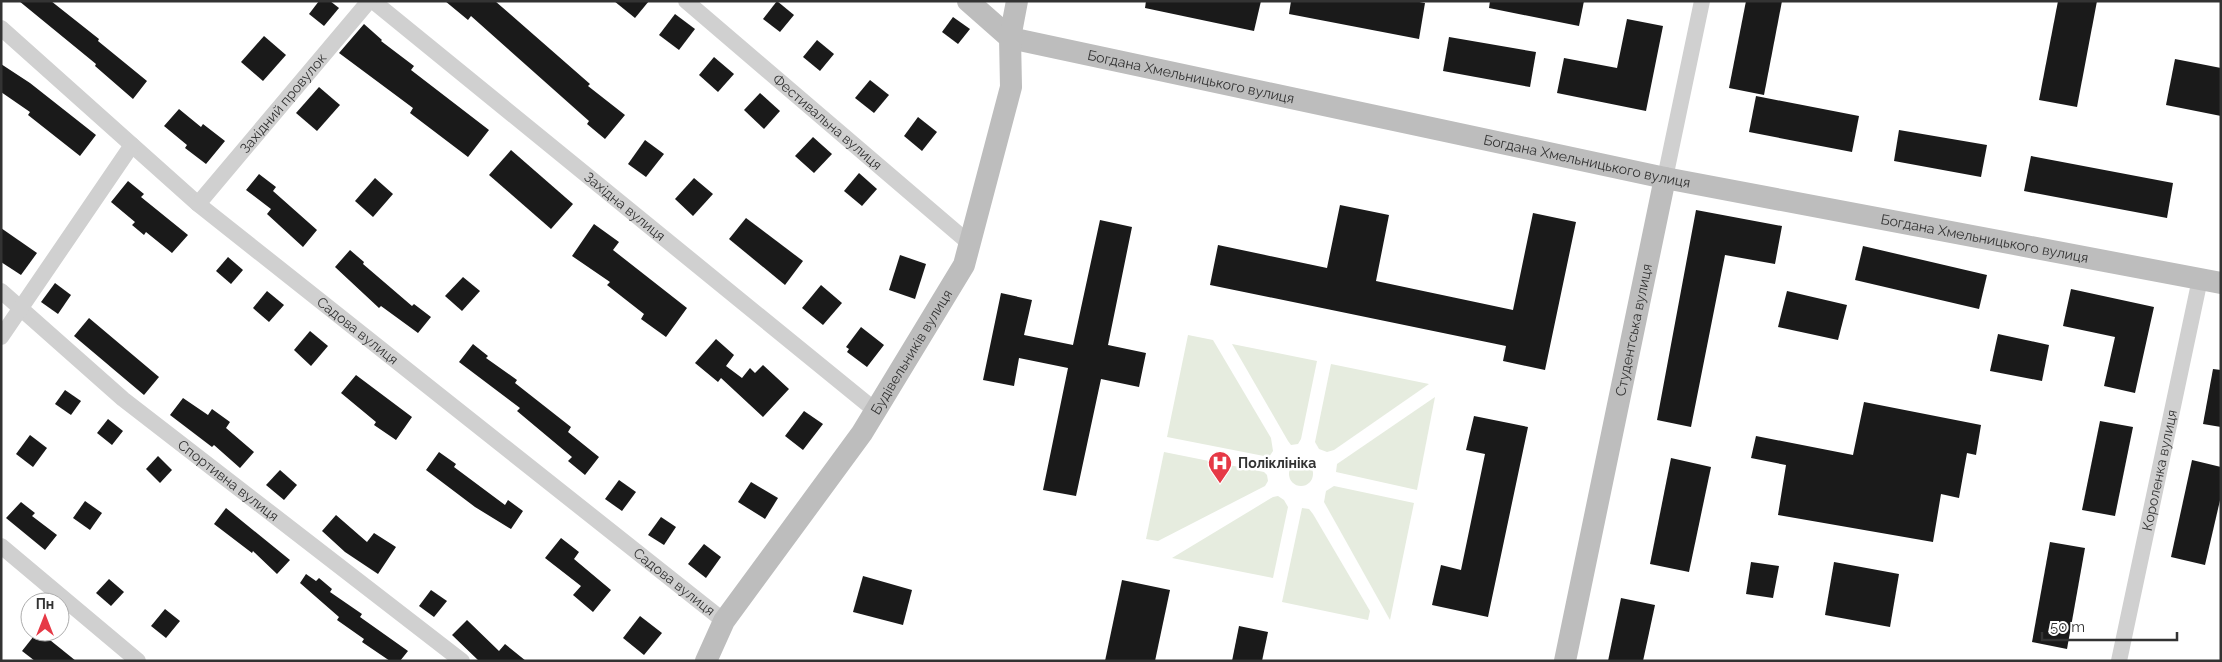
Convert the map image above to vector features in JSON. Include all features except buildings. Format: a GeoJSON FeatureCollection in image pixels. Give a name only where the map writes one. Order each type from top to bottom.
{"type":"FeatureCollection","features":[{"type":"Feature","properties":{"kind":"street","name":"Західний провулок"},"geometry":{"type":"LineString","coordinates":[[198,204],[369,1]]}},
{"type":"Feature","properties":{"kind":"street","name":"Західна вулиця"},"geometry":{"type":"LineString","coordinates":[[374,1],[876,411]]}},
{"type":"Feature","properties":{"kind":"street","name":"Фестивальна вулиця"},"geometry":{"type":"LineString","coordinates":[[686,1],[969,243]]}},
{"type":"Feature","properties":{"kind":"street","name":"Богдана Хмельницького вулиця"},"geometry":{"type":"LineString","coordinates":[[968,1],[1010,38],[1665,178],[2210,281]]}},
{"type":"Feature","properties":{"kind":"street","name":"Будівельників вулиця"},"geometry":{"type":"LineString","coordinates":[[706,661],[724,621],[862,433],[964,265],[1011,87],[1010,38],[1017,1]]}},
{"type":"Feature","properties":{"kind":"street","name":"Студентська вулиця"},"geometry":{"type":"LineString","coordinates":[[1565,661],[1702,1]]}},
{"type":"Feature","properties":{"kind":"street","name":"Садова вулиця"},"geometry":{"type":"LineString","coordinates":[[1,28],[198,204],[724,621]]}},
{"type":"Feature","properties":{"kind":"street"},"geometry":{"type":"LineString","coordinates":[[1,337],[132,145]]}},
{"type":"Feature","properties":{"kind":"street","name":"Короленка вулиця"},"geometry":{"type":"LineString","coordinates":[[2118,661],[2210,281]]}},
{"type":"Feature","properties":{"kind":"street","name":"Спортивна вулиця"},"geometry":{"type":"LineString","coordinates":[[1,291],[123,399],[462,661]]}},
{"type":"Feature","properties":{"kind":"street"},"geometry":{"type":"LineString","coordinates":[[1,546],[138,661]]}},
{"type":"Feature","properties":{"kind":"shaded area"},"geometry":{"type":"Polygon","coordinates":[[[1188,335],[1213,340],[1271,438],[1273,451],[1269,457],[1167,437],[1188,335]]]}},
{"type":"Feature","properties":{"kind":"shaded area"},"geometry":{"type":"Polygon","coordinates":[[[1232,344],[1317,361],[1301,439],[1298,444],[1291,445],[1288,441],[1232,344]]]}},
{"type":"Feature","properties":{"kind":"shaded area"},"geometry":{"type":"Polygon","coordinates":[[[1331,364],[1429,384],[1334,450],[1327,452],[1319,449],[1315,442],[1331,364]]]}},
{"type":"Feature","properties":{"kind":"shaded area"},"geometry":{"type":"Polygon","coordinates":[[[1435,397],[1417,490],[1336,472],[1337,464],[1435,397]]]}},
{"type":"Feature","properties":{"kind":"shaded area"},"geometry":{"type":"Polygon","coordinates":[[[1164,452],[1264,472],[1267,475],[1268,481],[1265,486],[1158,541],[1146,539],[1164,452]]]}},
{"type":"Feature","properties":{"kind":"shaded area"},"geometry":{"type":"Polygon","coordinates":[[[1301,462],[1310,465],[1313,474],[1310,483],[1301,486],[1292,483],[1289,474],[1292,465],[1301,462]]]}},
{"type":"Feature","properties":{"kind":"shaded area"},"geometry":{"type":"Polygon","coordinates":[[[1334,486],[1414,503],[1390,620],[1324,502],[1326,491],[1334,486]]]}},
{"type":"Feature","properties":{"kind":"shaded area"},"geometry":{"type":"Polygon","coordinates":[[[1278,496],[1284,500],[1288,507],[1273,578],[1172,558],[1273,497],[1278,496]]]}},
{"type":"Feature","properties":{"kind":"shaded area"},"geometry":{"type":"Polygon","coordinates":[[[1302,508],[1309,509],[1313,514],[1370,611],[1368,620],[1282,602],[1302,508]]]}},
{"type":"Feature","properties":{"kind":"place","name":"Поліклініка"},"geometry":{"type":"Point","coordinates":[1220,484]}}]}
